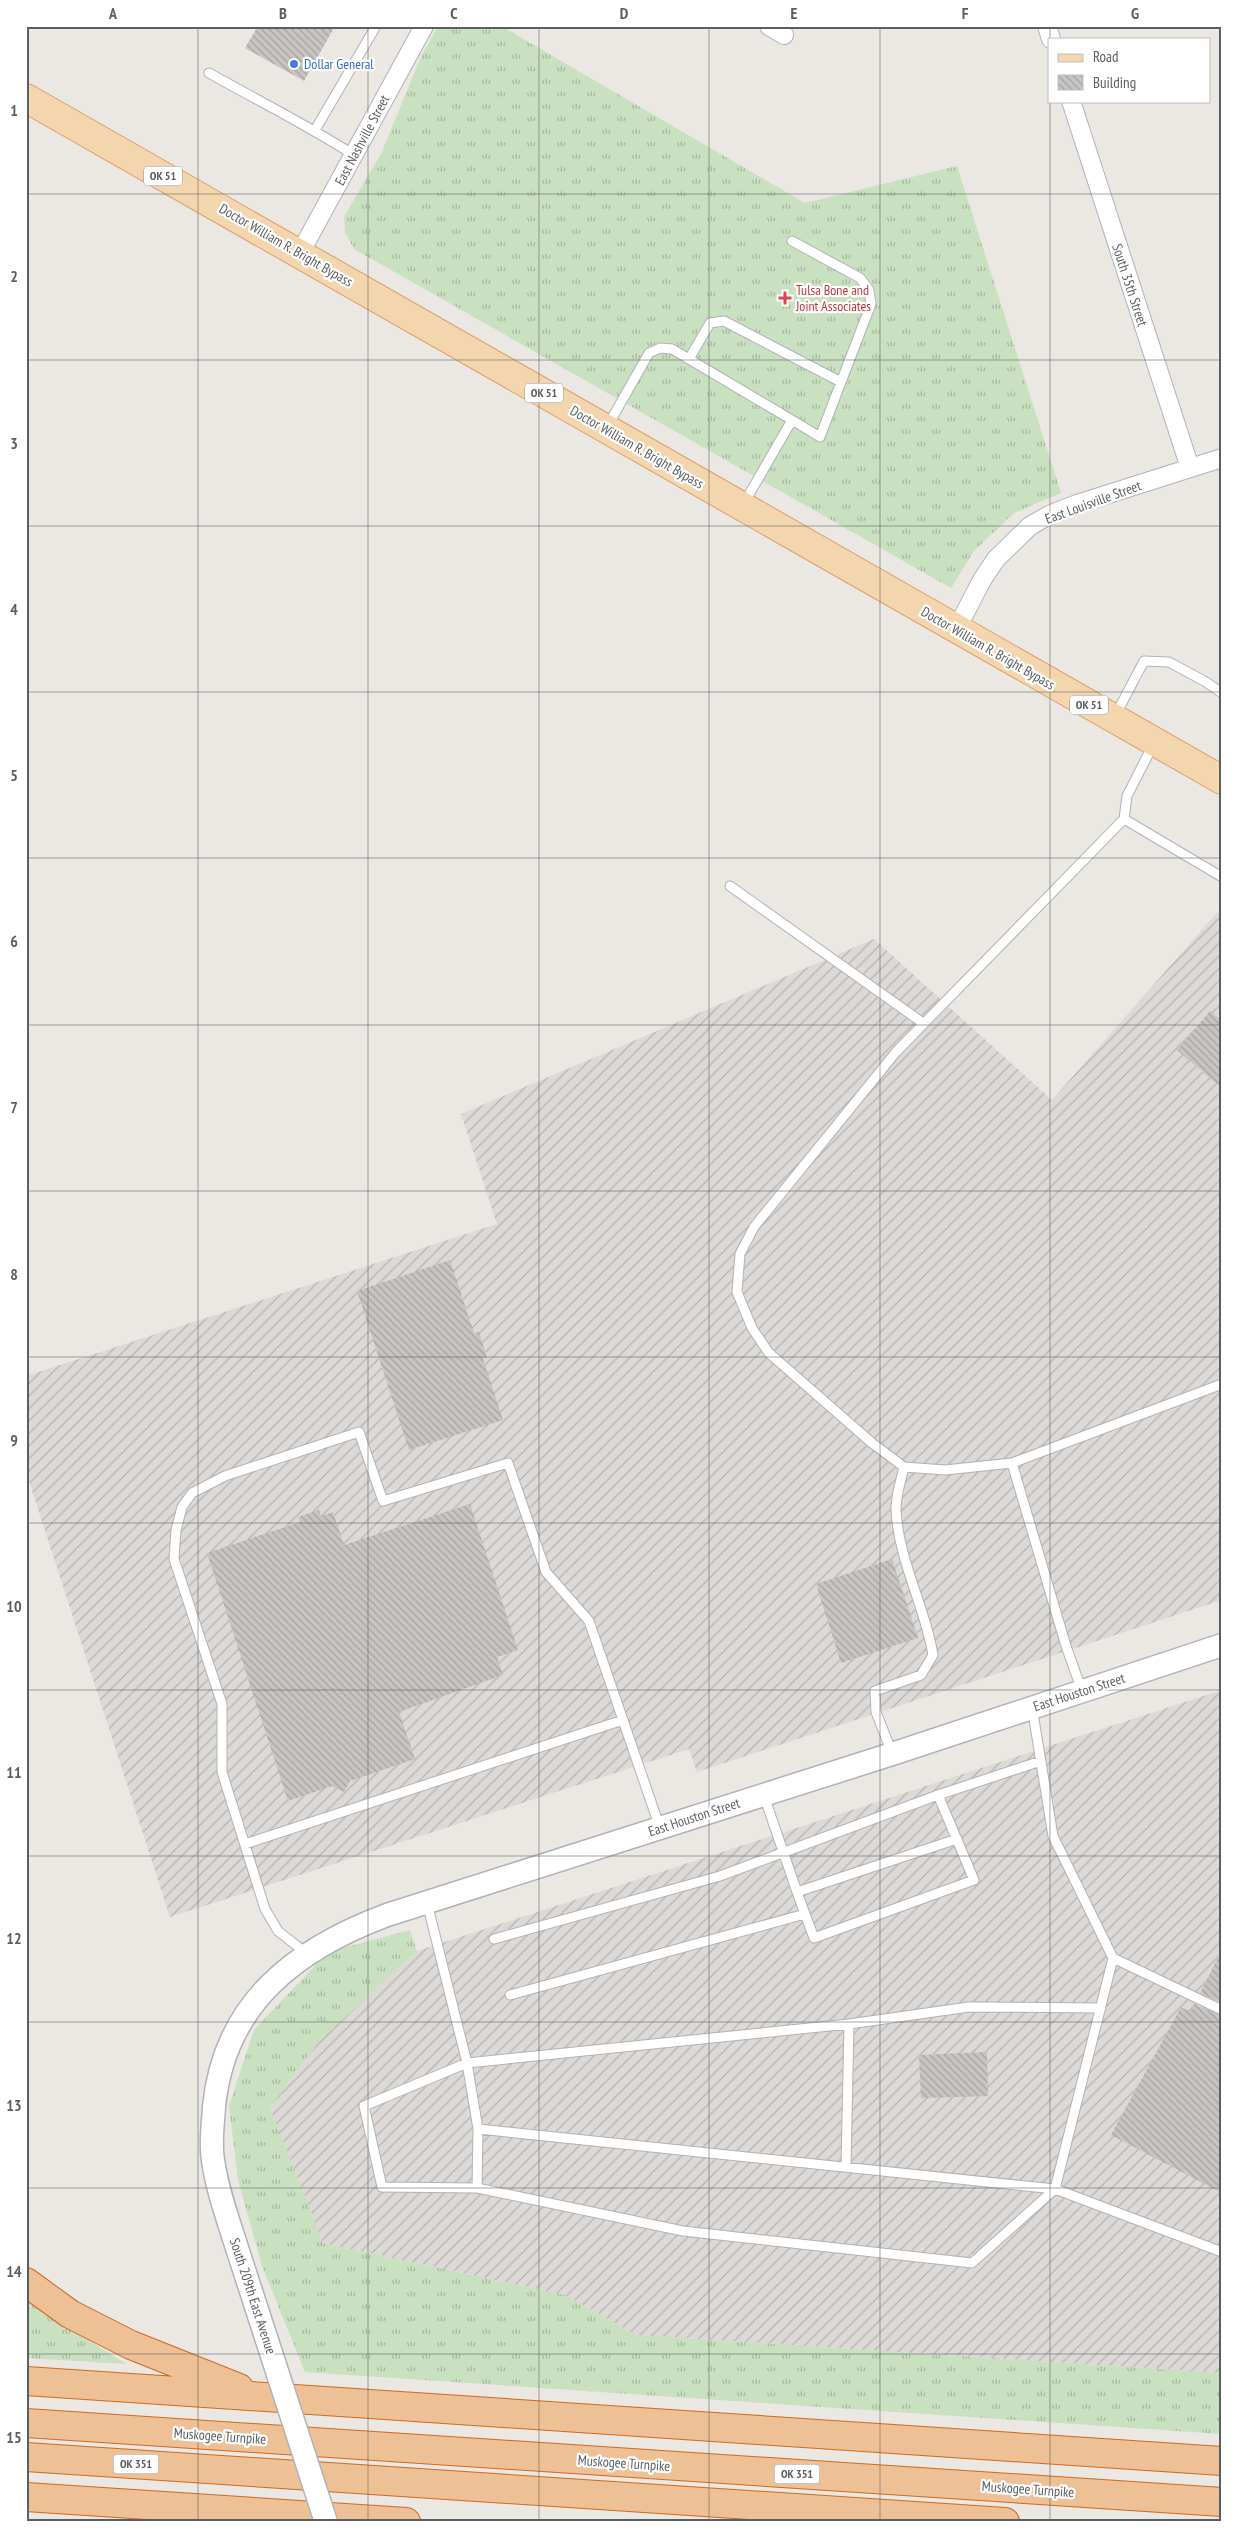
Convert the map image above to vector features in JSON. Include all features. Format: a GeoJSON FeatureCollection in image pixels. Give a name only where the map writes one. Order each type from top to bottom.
{"type":"FeatureCollection","features":[{"type":"Feature","properties":{"kind":"highway"},"geometry":{"type":"LineString","coordinates":[[26,2282],[70,2314],[131,2345],[261,2397]]}},
{"type":"Feature","properties":{"kind":"highway"},"geometry":{"type":"LineString","coordinates":[[26,2382],[1222,2461]]}},
{"type":"Feature","properties":{"kind":"highway","name":"Muskogee Turnpike"},"geometry":{"type":"LineString","coordinates":[[26,2423],[1222,2502]]}},
{"type":"Feature","properties":{"kind":"highway","name":"OK 351"},"geometry":{"type":"LineString","coordinates":[[26,2457],[1004,2522]]}},
{"type":"Feature","properties":{"kind":"highway"},"geometry":{"type":"LineString","coordinates":[[26,2497],[406,2522]]}},
{"type":"Feature","properties":{"kind":"main road","name":"Doctor William R. Bright Bypass"},"geometry":{"type":"LineString","coordinates":[[26,98],[300,253],[956,630],[1221,777]]}},
{"type":"Feature","properties":{"kind":"street","name":"East Nashville Street"},"geometry":{"type":"LineString","coordinates":[[300,253],[424,26]]}},
{"type":"Feature","properties":{"kind":"street"},"geometry":{"type":"LineString","coordinates":[[1047,26],[1051,38]]}},
{"type":"Feature","properties":{"kind":"street","name":"South 35th Street"},"geometry":{"type":"LineString","coordinates":[[1071,102],[1190,468]]}},
{"type":"Feature","properties":{"kind":"street","name":"East Louisville Street"},"geometry":{"type":"LineString","coordinates":[[956,630],[982,580],[996,559],[1030,526],[1077,504],[1222,458]]}},
{"type":"Feature","properties":{"kind":"street","name":"East Houston Street"},"geometry":{"type":"LineString","coordinates":[[221,2066],[234,2035],[253,2005],[285,1970],[334,1937],[359,1926],[427,1902],[892,1754],[1222,1645]]}},
{"type":"Feature","properties":{"kind":"street","name":"South 209th East Avenue"},"geometry":{"type":"LineString","coordinates":[[221,2066],[212,2133],[212,2159],[217,2183],[326,2522]]}},
{"type":"Feature","properties":{"kind":"lane"},"geometry":{"type":"LineString","coordinates":[[315,130],[376,26]]}},
{"type":"Feature","properties":{"kind":"lane"},"geometry":{"type":"LineString","coordinates":[[209,73],[299,124],[315,130],[354,155]]}},
{"type":"Feature","properties":{"kind":"lane"},"geometry":{"type":"LineString","coordinates":[[606,429],[649,353],[660,348],[672,349],[820,437],[871,304],[869,290],[860,278],[792,241]]}},
{"type":"Feature","properties":{"kind":"lane"},"geometry":{"type":"LineString","coordinates":[[689,359],[710,322],[724,321],[841,382]]}},
{"type":"Feature","properties":{"kind":"lane"},"geometry":{"type":"LineString","coordinates":[[742,507],[792,420]]}},
{"type":"Feature","properties":{"kind":"lane"},"geometry":{"type":"LineString","coordinates":[[1113,718],[1144,661],[1168,662],[1206,682],[1222,693]]}},
{"type":"Feature","properties":{"kind":"lane"},"geometry":{"type":"LineString","coordinates":[[1155,742],[1127,796],[1124,818],[896,1052],[754,1227],[740,1254],[737,1292],[752,1328],[769,1353],[872,1443],[904,1467],[945,1470],[1012,1463],[1222,1384]]}},
{"type":"Feature","properties":{"kind":"lane"},"geometry":{"type":"LineString","coordinates":[[1124,818],[1222,877]]}},
{"type":"Feature","properties":{"kind":"lane"},"geometry":{"type":"LineString","coordinates":[[730,886],[923,1024]]}},
{"type":"Feature","properties":{"kind":"lane"},"geometry":{"type":"LineString","coordinates":[[307,1954],[278,1931],[265,1909],[222,1772],[222,1704],[174,1560],[176,1530],[182,1508],[192,1493],[225,1476],[359,1432],[383,1501],[508,1463],[546,1572],[589,1621],[660,1828]]}},
{"type":"Feature","properties":{"kind":"lane"},"geometry":{"type":"LineString","coordinates":[[1012,1463],[1066,1646],[1082,1691]]}},
{"type":"Feature","properties":{"kind":"lane"},"geometry":{"type":"LineString","coordinates":[[892,1754],[876,1712],[875,1691],[921,1675],[933,1655],[930,1637],[901,1545],[896,1507],[904,1467]]}},
{"type":"Feature","properties":{"kind":"lane"},"geometry":{"type":"LineString","coordinates":[[1032,1707],[1053,1836],[1113,1958],[1222,2010]]}},
{"type":"Feature","properties":{"kind":"lane"},"geometry":{"type":"LineString","coordinates":[[245,1844],[623,1720]]}},
{"type":"Feature","properties":{"kind":"lane"},"geometry":{"type":"LineString","coordinates":[[494,1939],[720,1876],[938,1795],[1041,1761]]}},
{"type":"Feature","properties":{"kind":"lane"},"geometry":{"type":"LineString","coordinates":[[764,1795],[782,1852],[814,1938],[974,1880],[938,1795]]}},
{"type":"Feature","properties":{"kind":"lane"},"geometry":{"type":"LineString","coordinates":[[797,1892],[957,1839]]}},
{"type":"Feature","properties":{"kind":"lane"},"geometry":{"type":"LineString","coordinates":[[427,1902],[466,2063],[478,2129],[477,2188]]}},
{"type":"Feature","properties":{"kind":"lane"},"geometry":{"type":"LineString","coordinates":[[510,1995],[806,1914]]}},
{"type":"Feature","properties":{"kind":"lane"},"geometry":{"type":"LineString","coordinates":[[1101,2008],[969,2006],[848,2024],[466,2063],[364,2106],[382,2187],[477,2188],[683,2230],[972,2263],[1055,2188],[1101,2008],[1113,1958]]}},
{"type":"Feature","properties":{"kind":"lane"},"geometry":{"type":"LineString","coordinates":[[846,2167],[848,2024]]}},
{"type":"Feature","properties":{"kind":"lane"},"geometry":{"type":"LineString","coordinates":[[478,2129],[1055,2188],[1222,2252]]}},
{"type":"Feature","properties":{"kind":"shaded area"},"geometry":{"type":"Polygon","coordinates":[[[1222,907],[1222,1600],[697,1772],[689,1749],[170,1917],[26,1472],[26,1376],[497,1224],[461,1114],[874,939],[1052,1100],[1222,907]]]}},
{"type":"Feature","properties":{"kind":"shaded area"},"geometry":{"type":"Polygon","coordinates":[[[1222,1690],[1222,2373],[636,2335],[565,2295],[323,2243],[270,2107],[320,2040],[417,1951],[1222,1690]]]}},
{"type":"Feature","properties":{"kind":"green space"},"geometry":{"type":"Polygon","coordinates":[[[438,26],[501,26],[805,203],[957,166],[1061,493],[1014,513],[973,552],[951,588],[354,249],[345,232],[344,217],[382,152],[420,59],[438,26]]]}},
{"type":"Feature","properties":{"kind":"green space"},"geometry":{"type":"Polygon","coordinates":[[[410,1930],[417,1951],[320,2040],[270,2107],[323,2243],[565,2295],[636,2335],[1222,2373],[1222,2434],[305,2372],[262,2266],[238,2180],[229,2106],[254,2030],[328,1952],[410,1930]]]}},
{"type":"Feature","properties":{"kind":"green space"},"geometry":{"type":"Polygon","coordinates":[[[26,2300],[126,2364],[26,2358],[26,2300]]]}},
{"type":"Feature","properties":{"kind":"building","name":"Dollar General"},"geometry":{"type":"Polygon","coordinates":[[[258,26],[335,26],[304,81],[245,48],[258,26]]]}},
{"type":"Feature","properties":{"kind":"building"},"geometry":{"type":"Polygon","coordinates":[[[1210,1011],[1222,1021],[1222,1088],[1177,1050],[1210,1011]]]}},
{"type":"Feature","properties":{"kind":"building"},"geometry":{"type":"Polygon","coordinates":[[[450,1260],[474,1333],[479,1332],[487,1358],[483,1359],[503,1420],[409,1450],[357,1291],[450,1260]]]}},
{"type":"Feature","properties":{"kind":"building"},"geometry":{"type":"Polygon","coordinates":[[[470,1504],[518,1650],[497,1657],[503,1675],[399,1712],[415,1759],[350,1781],[344,1792],[332,1786],[288,1801],[207,1553],[300,1522],[298,1517],[319,1510],[321,1516],[333,1512],[344,1545],[470,1504]]]}},
{"type":"Feature","properties":{"kind":"building"},"geometry":{"type":"Polygon","coordinates":[[[892,1559],[918,1638],[841,1663],[816,1584],[892,1559]]]}},
{"type":"Feature","properties":{"kind":"building"},"geometry":{"type":"Polygon","coordinates":[[[1222,1950],[1222,2003],[1200,1993],[1222,1950]]]}},
{"type":"Feature","properties":{"kind":"building"},"geometry":{"type":"Polygon","coordinates":[[[1194,2004],[1222,2016],[1222,2193],[1111,2135],[1181,2007],[1190,2012],[1194,2004]]]}},
{"type":"Feature","properties":{"kind":"building"},"geometry":{"type":"Polygon","coordinates":[[[987,2052],[988,2096],[921,2098],[919,2055],[987,2052]]]}},
{"type":"Feature","properties":{"kind":"place","name":"Dollar General"},"geometry":{"type":"Point","coordinates":[294,64]}},
{"type":"Feature","properties":{"kind":"place","name":"Tulsa Bone and Joint Associates"},"geometry":{"type":"Point","coordinates":[785,298]}}]}
